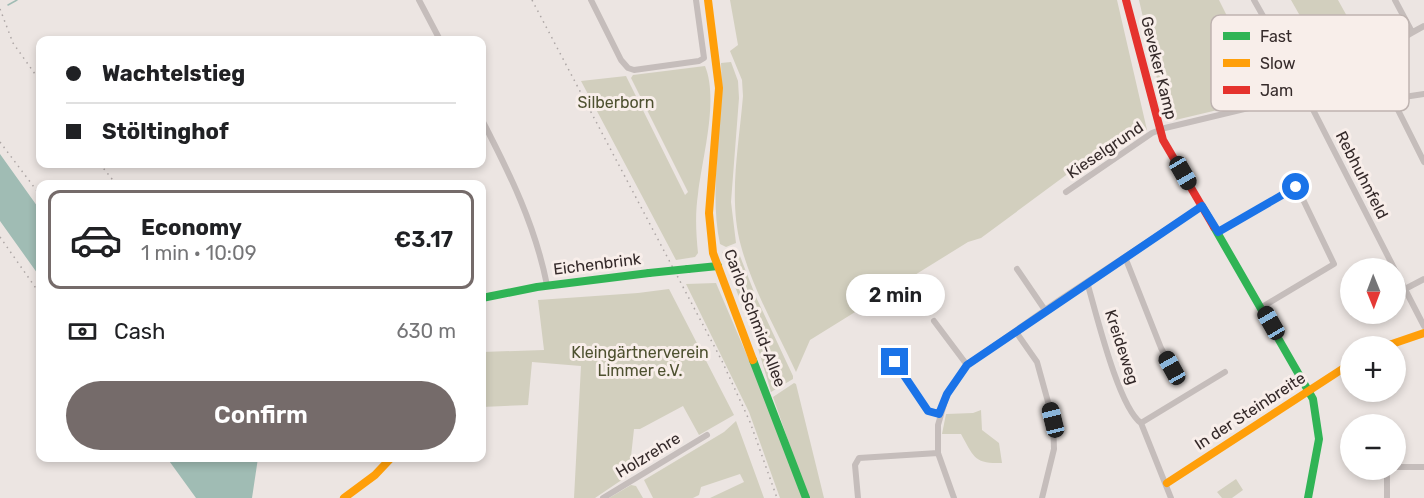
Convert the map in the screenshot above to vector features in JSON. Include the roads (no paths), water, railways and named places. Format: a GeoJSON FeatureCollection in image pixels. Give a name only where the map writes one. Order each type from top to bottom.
{"type":"FeatureCollection","features":[{"type":"Feature","properties":{"kind":"street"},"geometry":{"type":"LineString","coordinates":[[418,0],[438,36]]}},
{"type":"Feature","properties":{"kind":"street"},"geometry":{"type":"LineString","coordinates":[[591,0],[621,60],[628,68],[634,70],[699,61],[704,58],[696,0]]}},
{"type":"Feature","properties":{"kind":"street","name":"Carlo-Schmid-Allee"},"geometry":{"type":"LineString","coordinates":[[708,0],[719,88],[709,213],[712,248],[806,498]]}},
{"type":"Feature","properties":{"kind":"street","name":"Geveker Kamp"},"geometry":{"type":"LineString","coordinates":[[1126,0],[1159,130],[1308,390],[1317,416],[1319,439],[1308,498]]}},
{"type":"Feature","properties":{"kind":"street","name":"Rebhuhnfeld"},"geometry":{"type":"LineString","coordinates":[[1254,0],[1262,15]]}},
{"type":"Feature","properties":{"kind":"street"},"geometry":{"type":"LineString","coordinates":[[1395,0],[1403,15]]}},
{"type":"Feature","properties":{"kind":"street"},"geometry":{"type":"LineString","coordinates":[[1409,26],[1412,32]]}},
{"type":"Feature","properties":{"kind":"street"},"geometry":{"type":"LineString","coordinates":[[1409,34],[1424,26]]}},
{"type":"Feature","properties":{"kind":"street"},"geometry":{"type":"LineString","coordinates":[[1409,97],[1424,94]]}},
{"type":"Feature","properties":{"kind":"street","name":"Kieselgrund"},"geometry":{"type":"LineString","coordinates":[[1066,192],[1159,130],[1237,111]]}},
{"type":"Feature","properties":{"kind":"street","name":"Rebhuhnfeld"},"geometry":{"type":"LineString","coordinates":[[1315,111],[1389,258]]}},
{"type":"Feature","properties":{"kind":"street"},"geometry":{"type":"LineString","coordinates":[[1398,111],[1424,162]]}},
{"type":"Feature","properties":{"kind":"street"},"geometry":{"type":"LineString","coordinates":[[486,128],[524,205],[547,285]]}},
{"type":"Feature","properties":{"kind":"street"},"geometry":{"type":"LineString","coordinates":[[1218,232],[1296,187],[1334,264],[1262,307]]}},
{"type":"Feature","properties":{"kind":"street"},"geometry":{"type":"LineString","coordinates":[[954,498],[938,453],[939,414],[947,394],[967,365],[1045,310],[1202,206]]}},
{"type":"Feature","properties":{"kind":"street"},"geometry":{"type":"LineString","coordinates":[[1125,257],[1161,348],[1172,368]]}},
{"type":"Feature","properties":{"kind":"street","name":"Eichenbrink"},"geometry":{"type":"LineString","coordinates":[[486,297],[547,285],[718,266]]}},
{"type":"Feature","properties":{"kind":"street"},"geometry":{"type":"LineString","coordinates":[[1017,269],[1045,310]]}},
{"type":"Feature","properties":{"kind":"street"},"geometry":{"type":"LineString","coordinates":[[1406,289],[1424,279]]}},
{"type":"Feature","properties":{"kind":"street","name":"Kreideweg"},"geometry":{"type":"LineString","coordinates":[[1087,282],[1121,392],[1141,423],[1167,483],[1171,498]]}},
{"type":"Feature","properties":{"kind":"street","name":"Rebhuhnfeld"},"geometry":{"type":"LineString","coordinates":[[1406,292],[1424,326]]}},
{"type":"Feature","properties":{"kind":"street"},"geometry":{"type":"LineString","coordinates":[[934,321],[967,365]]}},
{"type":"Feature","properties":{"kind":"street"},"geometry":{"type":"LineString","coordinates":[[1016,332],[1037,362],[1053,420],[1054,449],[1042,498]]}},
{"type":"Feature","properties":{"kind":"street"},"geometry":{"type":"LineString","coordinates":[[1406,339],[1424,333]]}},
{"type":"Feature","properties":{"kind":"street"},"geometry":{"type":"LineString","coordinates":[[887,351],[928,411],[939,414]]}},
{"type":"Feature","properties":{"kind":"street","name":"In der Steinbreite"},"geometry":{"type":"LineString","coordinates":[[1167,483],[1340,370]]}},
{"type":"Feature","properties":{"kind":"street"},"geometry":{"type":"LineString","coordinates":[[1141,423],[1225,372]]}},
{"type":"Feature","properties":{"kind":"street","name":"Holzrehre"},"geometry":{"type":"LineString","coordinates":[[603,498],[707,435]]}},
{"type":"Feature","properties":{"kind":"street"},"geometry":{"type":"LineString","coordinates":[[858,498],[855,465],[859,458],[938,453]]}},
{"type":"Feature","properties":{"kind":"street"},"geometry":{"type":"LineString","coordinates":[[344,498],[375,475],[388,462]]}},
{"type":"Feature","properties":{"kind":"street"},"geometry":{"type":"LineString","coordinates":[[1406,467],[1424,467]]}},
{"type":"Feature","properties":{"kind":"street"},"geometry":{"type":"LineString","coordinates":[[1387,480],[1388,498]]}},
{"type":"Feature","properties":{"kind":"water"},"geometry":{"type":"Polygon","coordinates":[[[0,154],[36,204],[36,271],[0,221],[0,154]]]}},
{"type":"Feature","properties":{"kind":"water"},"geometry":{"type":"Polygon","coordinates":[[[170,462],[257,462],[252,498],[196,498],[170,462]]]}},
{"type":"Feature","properties":{"kind":"waterway"},"geometry":{"type":"LineString","coordinates":[[8,5],[17,0]]}},
{"type":"Feature","properties":{"kind":"railway"},"geometry":{"type":"LineString","coordinates":[[532,0],[722,361],[750,422],[777,498]]}},
{"type":"Feature","properties":{"kind":"railway"},"geometry":{"type":"LineString","coordinates":[[0,9],[13,43],[36,75]]}},
{"type":"Feature","properties":{"kind":"railway"},"geometry":{"type":"LineString","coordinates":[[0,142],[36,190]]}},
{"type":"Feature","properties":{"kind":"railway"},"geometry":{"type":"LineString","coordinates":[[103,168],[113,180]]}},
{"type":"Feature","properties":{"kind":"railway"},"geometry":{"type":"LineString","coordinates":[[0,237],[36,288]]}},
{"type":"Feature","properties":{"kind":"park label","name":"Silberborn"},"geometry":{"type":"Point","coordinates":[616,102]}},
{"type":"Feature","properties":{"kind":"park label","name":"Kleingärtnerverein Limmer e.V."},"geometry":{"type":"Point","coordinates":[640,361]}}]}
